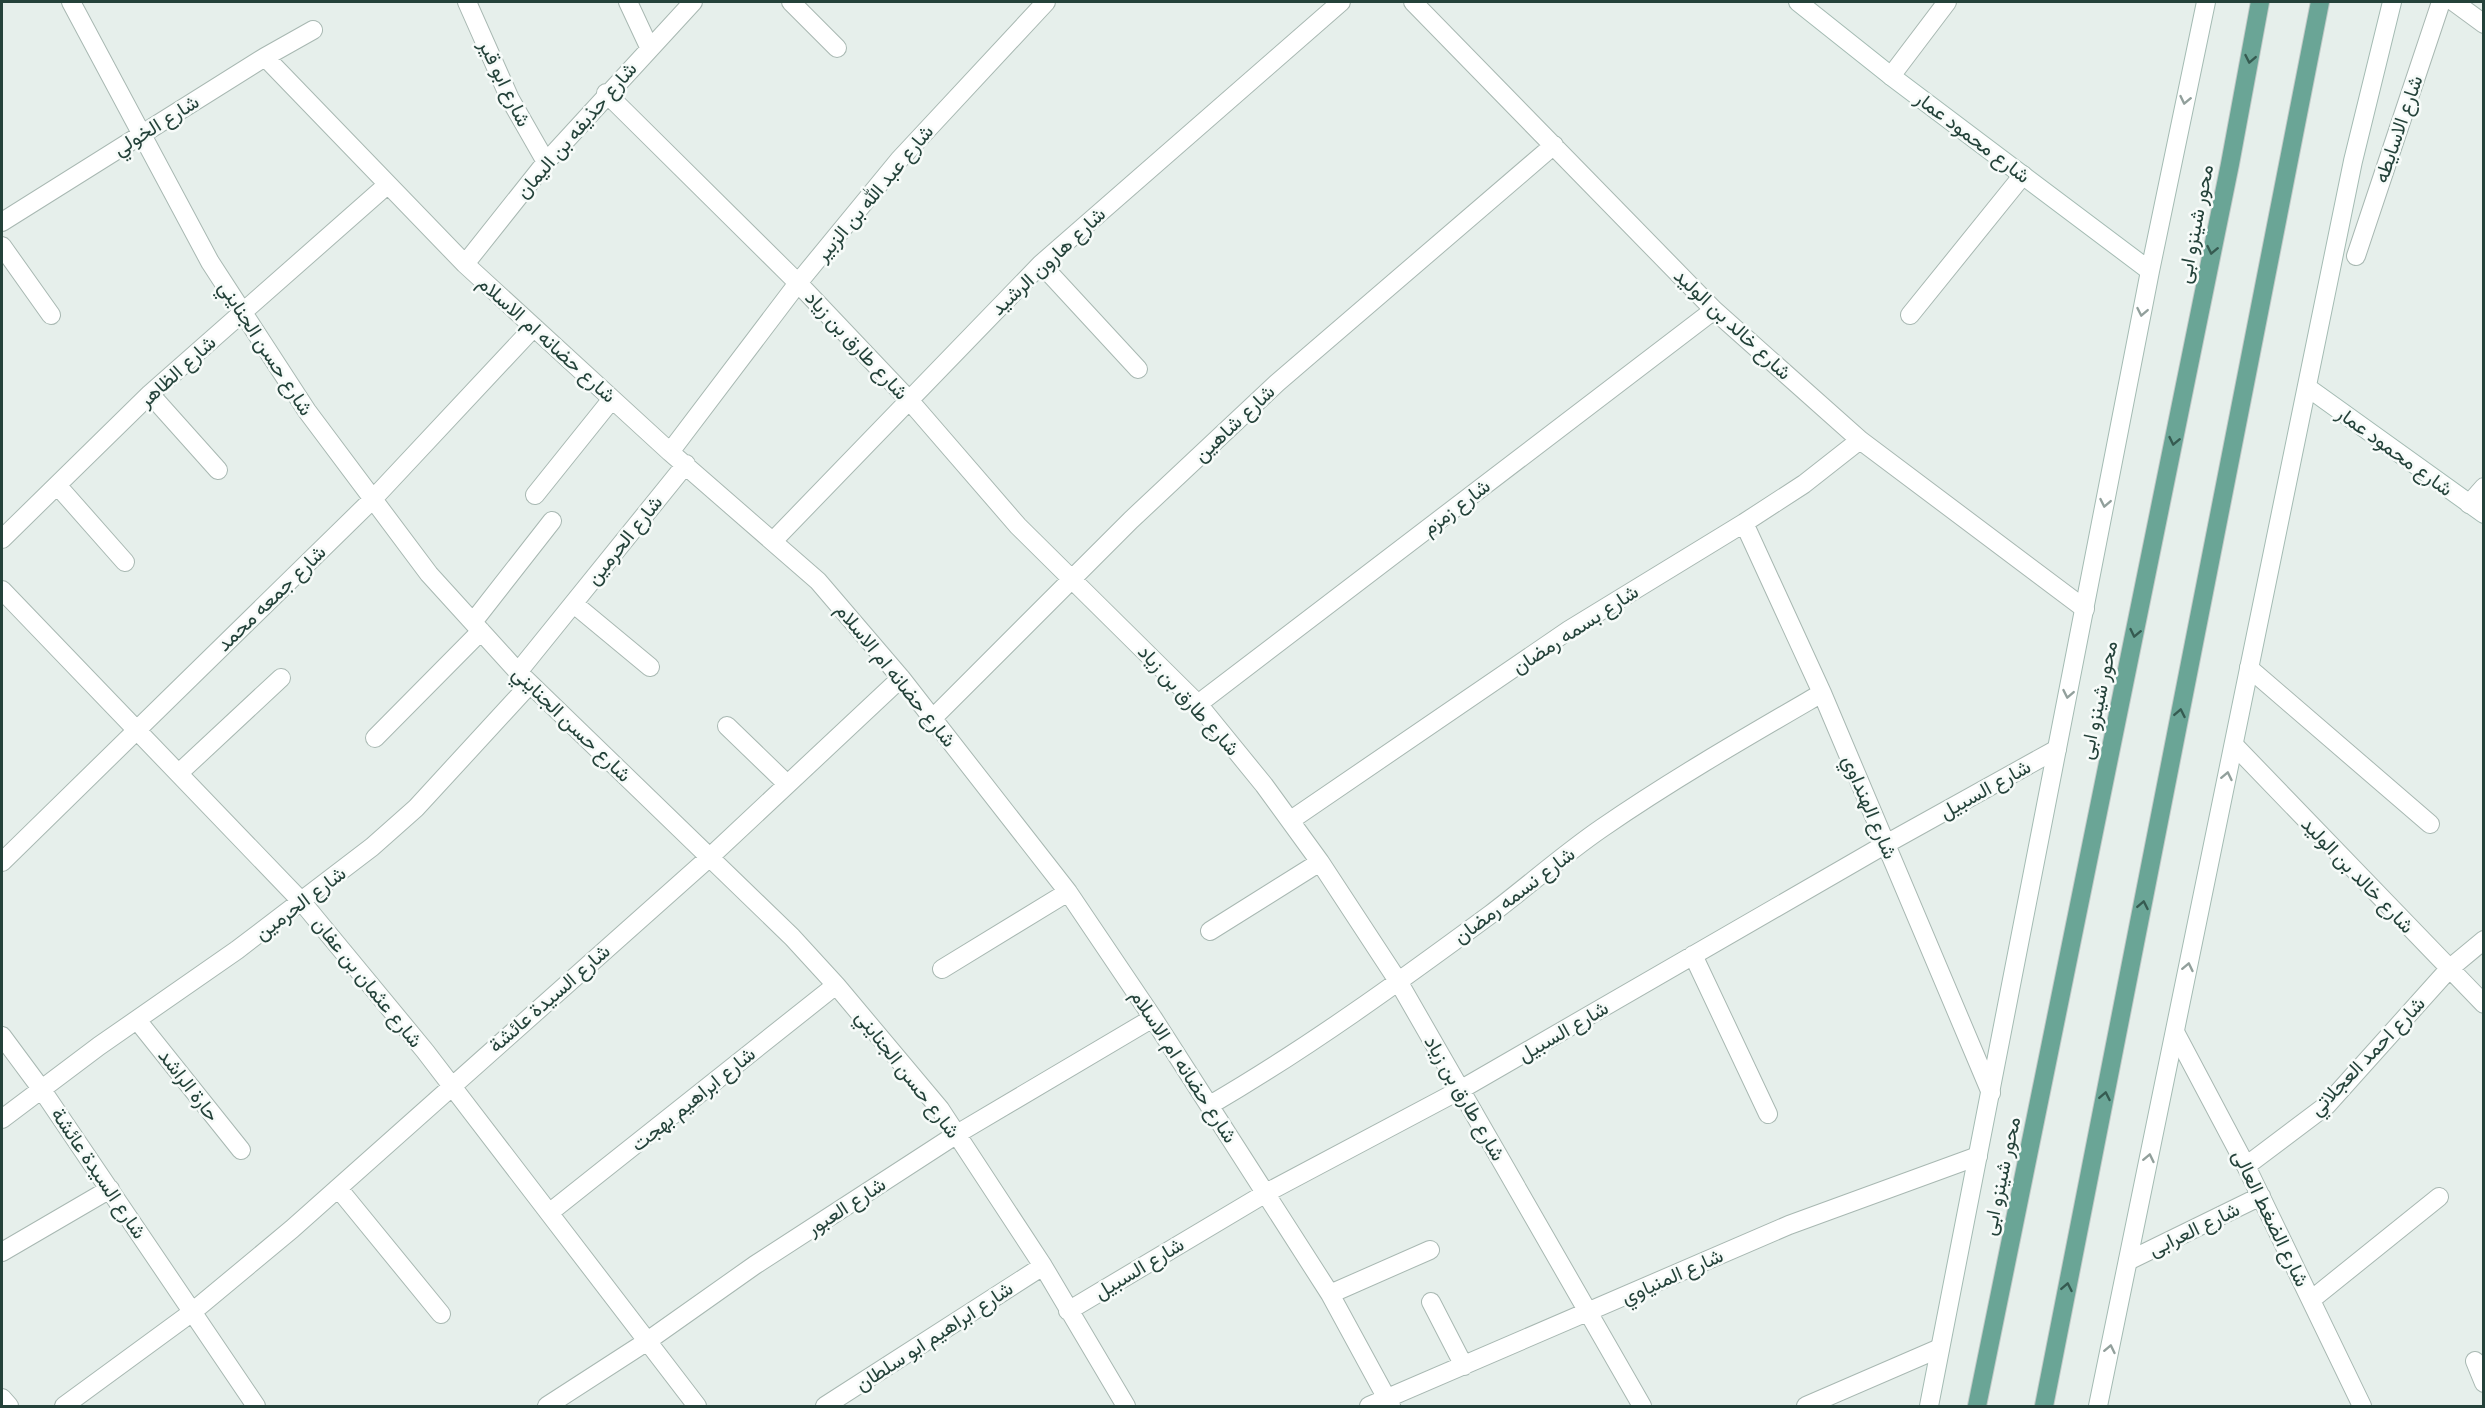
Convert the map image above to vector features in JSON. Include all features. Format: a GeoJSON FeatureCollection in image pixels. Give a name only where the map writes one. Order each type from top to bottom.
{"type":"FeatureCollection","features":[{"type":"Feature","properties":{"kind":"main road","name":"محور شينزو ابى"},"geometry":{"type":"LineString","coordinates":[[1977,1407],[2230,164],[2260,2]]}},
{"type":"Feature","properties":{"kind":"main road"},"geometry":{"type":"LineString","coordinates":[[2044,1407],[2320,2]]}},
{"type":"Feature","properties":{"kind":"street","name":"شارع حسن الجنايني"},"geometry":{"type":"LineString","coordinates":[[71,2],[140,135],[241,314],[307,411],[429,574],[524,678],[711,856],[836,985],[940,1109],[1043,1266],[1126,1407]]}},
{"type":"Feature","properties":{"kind":"street","name":"شارع ابو قير"},"geometry":{"type":"LineString","coordinates":[[467,2],[510,99],[546,162]]}},
{"type":"Feature","properties":{"kind":"street"},"geometry":{"type":"LineString","coordinates":[[628,2],[649,47]]}},
{"type":"Feature","properties":{"kind":"street","name":"شارع حذيفه بن اليمان"},"geometry":{"type":"LineString","coordinates":[[465,264],[546,162],[606,93],[693,2]]}},
{"type":"Feature","properties":{"kind":"street"},"geometry":{"type":"LineString","coordinates":[[791,2],[837,48]]}},
{"type":"Feature","properties":{"kind":"street","name":"شارع عبد الله بن الزبير"},"geometry":{"type":"LineString","coordinates":[[670,452],[798,283],[899,160],[1046,2]]}},
{"type":"Feature","properties":{"kind":"street","name":"شارع هارون الرشيد"},"geometry":{"type":"LineString","coordinates":[[774,540],[1041,264],[1341,2]]}},
{"type":"Feature","properties":{"kind":"street","name":"شارع خالد بن الوليد"},"geometry":{"type":"LineString","coordinates":[[1413,2],[1714,310],[1860,440],[2085,609]]}},
{"type":"Feature","properties":{"kind":"street","name":"شارع محمود عمار"},"geometry":{"type":"LineString","coordinates":[[1798,2],[1891,76],[2150,271]]}},
{"type":"Feature","properties":{"kind":"street"},"geometry":{"type":"LineString","coordinates":[[1891,76],[1947,2]]}},
{"type":"Feature","properties":{"kind":"street"},"geometry":{"type":"LineString","coordinates":[[1929,1407],[2150,271],[2206,2]]}},
{"type":"Feature","properties":{"kind":"street"},"geometry":{"type":"LineString","coordinates":[[2098,1407],[2353,161],[2392,2]]}},
{"type":"Feature","properties":{"kind":"street","name":"شارع الاسايطه"},"geometry":{"type":"LineString","coordinates":[[2356,256],[2441,2]]}},
{"type":"Feature","properties":{"kind":"street"},"geometry":{"type":"LineString","coordinates":[[2454,2],[2484,24]]}},
{"type":"Feature","properties":{"kind":"street","name":"شارع الخولي"},"geometry":{"type":"LineString","coordinates":[[2,222],[313,30]]}},
{"type":"Feature","properties":{"kind":"street","name":"شارع حضانه ام الاسلام"},"geometry":{"type":"LineString","coordinates":[[266,57],[465,264],[670,452],[774,540],[818,581],[901,678],[1068,892],[1153,1018],[1330,1294],[1389,1403]]}},
{"type":"Feature","properties":{"kind":"street","name":"شارع طارق بن زياد"},"geometry":{"type":"LineString","coordinates":[[606,93],[798,283],[909,400],[1018,526],[1198,704],[1290,820],[1398,981],[1642,1407]]}},
{"type":"Feature","properties":{"kind":"street","name":"شارع شاهين"},"geometry":{"type":"LineString","coordinates":[[932,719],[1071,580],[1277,383],[1554,145]]}},
{"type":"Feature","properties":{"kind":"street"},"geometry":{"type":"LineString","coordinates":[[1910,315],[2023,175]]}},
{"type":"Feature","properties":{"kind":"street","name":"شارع الظاهر"},"geometry":{"type":"LineString","coordinates":[[2,539],[150,394],[387,185]]}},
{"type":"Feature","properties":{"kind":"street"},"geometry":{"type":"LineString","coordinates":[[2,246],[51,315]]}},
{"type":"Feature","properties":{"kind":"street"},"geometry":{"type":"LineString","coordinates":[[1041,264],[1138,369]]}},
{"type":"Feature","properties":{"kind":"street","name":"شارع زمزم"},"geometry":{"type":"LineString","coordinates":[[1198,704],[1714,310]]}},
{"type":"Feature","properties":{"kind":"street","name":"شارع جمعه محمد"},"geometry":{"type":"LineString","coordinates":[[2,862],[373,499],[534,327]]}},
{"type":"Feature","properties":{"kind":"street","name":"شارع محمود عمار"},"geometry":{"type":"LineString","coordinates":[[2307,387],[2476,509]]}},
{"type":"Feature","properties":{"kind":"street"},"geometry":{"type":"LineString","coordinates":[[150,394],[218,470]]}},
{"type":"Feature","properties":{"kind":"street"},"geometry":{"type":"LineString","coordinates":[[535,495],[612,399]]}},
{"type":"Feature","properties":{"kind":"street","name":"شارع بسمه رمضان"},"geometry":{"type":"LineString","coordinates":[[1290,820],[1569,630],[1804,484],[1860,440]]}},
{"type":"Feature","properties":{"kind":"street","name":"شارع الحرمين"},"geometry":{"type":"LineString","coordinates":[[2,1119],[302,902],[372,847],[416,808],[524,678],[574,604],[686,464]]}},
{"type":"Feature","properties":{"kind":"street"},"geometry":{"type":"LineString","coordinates":[[57,485],[125,562]]}},
{"type":"Feature","properties":{"kind":"street"},"geometry":{"type":"LineString","coordinates":[[2476,509],[2484,487]]}},
{"type":"Feature","properties":{"kind":"street"},"geometry":{"type":"LineString","coordinates":[[375,738],[477,626],[552,521]]}},
{"type":"Feature","properties":{"kind":"street","name":"شارع الهنداوي"},"geometry":{"type":"LineString","coordinates":[[1744,523],[1822,693],[1991,1093]]}},
{"type":"Feature","properties":{"kind":"street","name":"شارع عثمان بن عفان"},"geometry":{"type":"LineString","coordinates":[[2,590],[302,902],[425,1052],[697,1407]]}},
{"type":"Feature","properties":{"kind":"street"},"geometry":{"type":"LineString","coordinates":[[574,604],[650,667]]}},
{"type":"Feature","properties":{"kind":"street"},"geometry":{"type":"LineString","coordinates":[[2249,668],[2430,824]]}},
{"type":"Feature","properties":{"kind":"street"},"geometry":{"type":"LineString","coordinates":[[179,773],[281,678]]}},
{"type":"Feature","properties":{"kind":"street","name":"شارع السيدة عائشة"},"geometry":{"type":"LineString","coordinates":[[64,1407],[192,1313],[338,1188],[711,856],[901,678]]}},
{"type":"Feature","properties":{"kind":"street","name":"شارع نسمه رمضان"},"geometry":{"type":"LineString","coordinates":[[1210,1105],[1261,1075],[1398,981],[1601,828],[1722,751],[1822,693]]}},
{"type":"Feature","properties":{"kind":"street"},"geometry":{"type":"LineString","coordinates":[[727,726],[787,784]]}},
{"type":"Feature","properties":{"kind":"street","name":"شارع خالد بن الوليد"},"geometry":{"type":"LineString","coordinates":[[2234,745],[2484,1004]]}},
{"type":"Feature","properties":{"kind":"street","name":"شارع السبيل"},"geometry":{"type":"LineString","coordinates":[[1068,1311],[1266,1193],[1460,1090],[1886,844],[2057,749]]}},
{"type":"Feature","properties":{"kind":"street"},"geometry":{"type":"LineString","coordinates":[[1210,931],[1320,862]]}},
{"type":"Feature","properties":{"kind":"street"},"geometry":{"type":"LineString","coordinates":[[942,969],[1068,892]]}},
{"type":"Feature","properties":{"kind":"street","name":"شارع احمد العجلاتي"},"geometry":{"type":"LineString","coordinates":[[2246,1166],[2327,1105],[2449,969],[2484,940]]}},
{"type":"Feature","properties":{"kind":"street"},"geometry":{"type":"LineString","coordinates":[[1693,955],[1768,1114]]}},
{"type":"Feature","properties":{"kind":"street","name":"شارع ابراهيم بهجت"},"geometry":{"type":"LineString","coordinates":[[549,1213],[836,985]]}},
{"type":"Feature","properties":{"kind":"street","name":"شارع العبور"},"geometry":{"type":"LineString","coordinates":[[548,1407],[646,1342],[755,1265],[957,1134],[1153,1018]]}},
{"type":"Feature","properties":{"kind":"street","name":"حارة الراشد"},"geometry":{"type":"LineString","coordinates":[[138,1020],[241,1150]]}},
{"type":"Feature","properties":{"kind":"street","name":"شارع الضغط العالى"},"geometry":{"type":"LineString","coordinates":[[2175,1032],[2261,1196],[2362,1407]]}},
{"type":"Feature","properties":{"kind":"street","name":"شارع السيدة عائشة"},"geometry":{"type":"LineString","coordinates":[[2,1036],[110,1189],[256,1407]]}},
{"type":"Feature","properties":{"kind":"street","name":"شارع المنياوي"},"geometry":{"type":"LineString","coordinates":[[1369,1407],[1389,1403],[1464,1366],[1789,1225],[1978,1156]]}},
{"type":"Feature","properties":{"kind":"street"},"geometry":{"type":"LineString","coordinates":[[338,1188],[441,1314]]}},
{"type":"Feature","properties":{"kind":"street"},"geometry":{"type":"LineString","coordinates":[[2,1252],[110,1189]]}},
{"type":"Feature","properties":{"kind":"street","name":"شارع العرابى"},"geometry":{"type":"LineString","coordinates":[[2128,1261],[2261,1196]]}},
{"type":"Feature","properties":{"kind":"street"},"geometry":{"type":"LineString","coordinates":[[2311,1300],[2439,1197]]}},
{"type":"Feature","properties":{"kind":"street"},"geometry":{"type":"LineString","coordinates":[[1330,1294],[1430,1250]]}},
{"type":"Feature","properties":{"kind":"street","name":"شارع ابراهيم ابو سلطان"},"geometry":{"type":"LineString","coordinates":[[825,1407],[1043,1266]]}},
{"type":"Feature","properties":{"kind":"street"},"geometry":{"type":"LineString","coordinates":[[1431,1302],[1464,1366]]}},
{"type":"Feature","properties":{"kind":"street"},"geometry":{"type":"LineString","coordinates":[[1806,1407],[1941,1348]]}},
{"type":"Feature","properties":{"kind":"street"},"geometry":{"type":"LineString","coordinates":[[2475,1361],[2484,1383]]}},
{"type":"Feature","properties":{"kind":"street"},"geometry":{"type":"LineString","coordinates":[[2,1398],[9,1407]]}}]}
